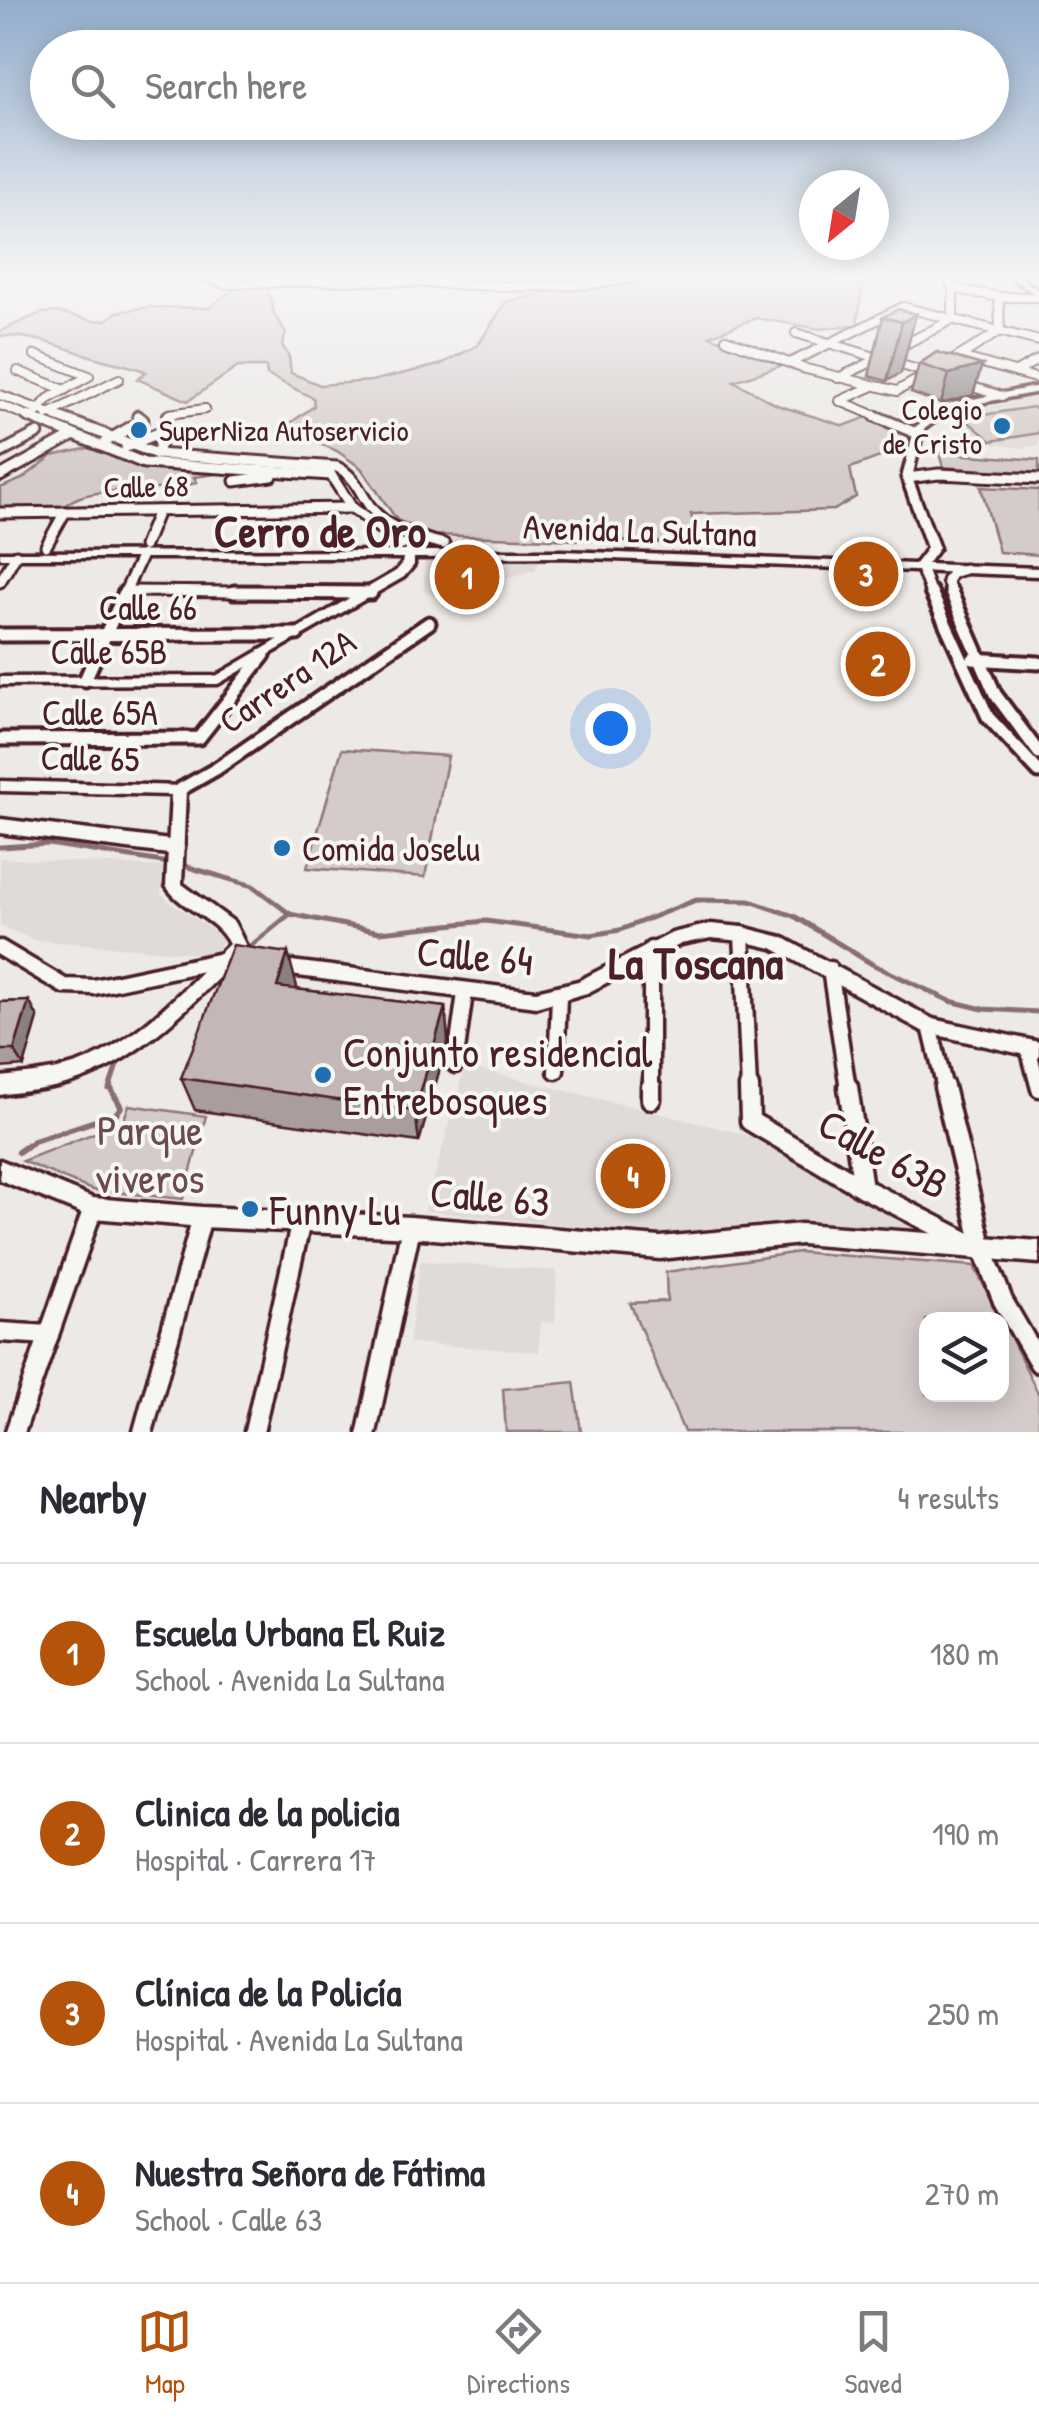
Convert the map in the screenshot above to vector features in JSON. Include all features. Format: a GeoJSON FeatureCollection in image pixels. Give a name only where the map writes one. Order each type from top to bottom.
{"type":"FeatureCollection","features":[{"type":"Feature","properties":{"kind":"street"},"geometry":{"type":"LineString","coordinates":[[734,343],[838,378],[897,391],[982,343]]}},
{"type":"Feature","properties":{"kind":"street"},"geometry":{"type":"LineString","coordinates":[[828,343],[1002,396]]}},
{"type":"Feature","properties":{"kind":"street"},"geometry":{"type":"LineString","coordinates":[[838,378],[908,343]]}},
{"type":"Feature","properties":{"kind":"street"},"geometry":{"type":"LineString","coordinates":[[790,363],[832,344]]}},
{"type":"Feature","properties":{"kind":"street"},"geometry":{"type":"LineString","coordinates":[[35,355],[89,376],[48,399],[43,412]]}},
{"type":"Feature","properties":{"kind":"street"},"geometry":{"type":"LineString","coordinates":[[962,356],[1039,379]]}},
{"type":"Feature","properties":{"kind":"street"},"geometry":{"type":"LineString","coordinates":[[1016,372],[1039,359]]}},
{"type":"Feature","properties":{"kind":"street"},"geometry":{"type":"LineString","coordinates":[[18,371],[65,390]]}},
{"type":"Feature","properties":{"kind":"street"},"geometry":{"type":"LineString","coordinates":[[29,417],[120,379]]}},
{"type":"Feature","properties":{"kind":"street"},"geometry":{"type":"LineString","coordinates":[[873,386],[840,401],[916,433]]}},
{"type":"Feature","properties":{"kind":"street"},"geometry":{"type":"LineString","coordinates":[[1039,388],[950,406],[938,412],[916,433],[908,478],[932,538],[933,548],[924,561],[948,634],[988,717],[1039,772]]}},
{"type":"Feature","properties":{"kind":"street"},"geometry":{"type":"LineString","coordinates":[[0,395],[110,440],[157,454],[328,464],[351,475],[382,518],[417,537],[444,544]]}},
{"type":"Feature","properties":{"kind":"street"},"geometry":{"type":"LineString","coordinates":[[0,406],[119,455],[157,464],[331,475]]}},
{"type":"Feature","properties":{"kind":"street"},"geometry":{"type":"LineString","coordinates":[[157,454],[169,414],[203,407]]}},
{"type":"Feature","properties":{"kind":"street"},"geometry":{"type":"LineString","coordinates":[[96,445],[144,420],[138,416]]}},
{"type":"Feature","properties":{"kind":"street"},"geometry":{"type":"LineString","coordinates":[[119,455],[127,445],[163,431]]}},
{"type":"Feature","properties":{"kind":"street"},"geometry":{"type":"LineString","coordinates":[[0,454],[38,433]]}},
{"type":"Feature","properties":{"kind":"street"},"geometry":{"type":"LineString","coordinates":[[0,476],[74,435]]}},
{"type":"Feature","properties":{"kind":"street"},"geometry":{"type":"LineString","coordinates":[[909,462],[939,474]]}},
{"type":"Feature","properties":{"kind":"street"},"geometry":{"type":"LineString","coordinates":[[908,478],[939,474],[1039,479]]}},
{"type":"Feature","properties":{"kind":"street"},"geometry":{"type":"LineString","coordinates":[[235,481],[259,476],[331,475]]}},
{"type":"Feature","properties":{"kind":"street"},"geometry":{"type":"LineString","coordinates":[[218,680],[400,574],[406,548],[352,508],[331,475]]}},
{"type":"Feature","properties":{"kind":"street","name":"Calle 68"},"geometry":{"type":"LineString","coordinates":[[0,513],[352,508]]}},
{"type":"Feature","properties":{"kind":"street"},"geometry":{"type":"LineString","coordinates":[[85,680],[158,511]]}},
{"type":"Feature","properties":{"kind":"street"},"geometry":{"type":"LineString","coordinates":[[46,546],[66,512]]}},
{"type":"Feature","properties":{"kind":"street","name":"Avenida La Sultana"},"geometry":{"type":"LineString","coordinates":[[406,548],[444,544],[471,549]]}},
{"type":"Feature","properties":{"kind":"street","name":"Avenida La Sultana"},"geometry":{"type":"LineString","coordinates":[[0,547],[143,550]]}},
{"type":"Feature","properties":{"kind":"street","name":"Avenida La Sultana"},"geometry":{"type":"LineString","coordinates":[[0,555],[406,548],[1039,564]]}},
{"type":"Feature","properties":{"kind":"street"},"geometry":{"type":"LineString","coordinates":[[0,582],[16,555]]}},
{"type":"Feature","properties":{"kind":"street","name":"Avenida La Sultana"},"geometry":{"type":"LineString","coordinates":[[924,561],[1039,572]]}},
{"type":"Feature","properties":{"kind":"street"},"geometry":{"type":"LineString","coordinates":[[968,568],[952,572],[947,581],[976,659],[1002,711],[1039,753]]}},
{"type":"Feature","properties":{"kind":"street"},"geometry":{"type":"LineString","coordinates":[[126,591],[371,593]]}},
{"type":"Feature","properties":{"kind":"street","name":"Carrera 12A"},"geometry":{"type":"LineString","coordinates":[[179,790],[216,769],[429,623]]}},
{"type":"Feature","properties":{"kind":"street","name":"Calle 66"},"geometry":{"type":"LineString","coordinates":[[0,636],[297,634]]}},
{"type":"Feature","properties":{"kind":"street","name":"Calle 65A"},"geometry":{"type":"LineString","coordinates":[[0,739],[66,734],[199,738],[264,655]]}},
{"type":"Feature","properties":{"kind":"street"},"geometry":{"type":"LineString","coordinates":[[958,655],[1039,663]]}},
{"type":"Feature","properties":{"kind":"street","name":"Calle 65B"},"geometry":{"type":"LineString","coordinates":[[0,682],[218,680]]}},
{"type":"Feature","properties":{"kind":"street","name":"Calle 65"},"geometry":{"type":"LineString","coordinates":[[0,786],[179,790]]}},
{"type":"Feature","properties":{"kind":"street"},"geometry":{"type":"LineString","coordinates":[[0,1086],[62,1077],[91,1067],[242,962],[236,935],[180,894],[175,861],[179,790]]}},
{"type":"Feature","properties":{"kind":"street"},"geometry":{"type":"LineString","coordinates":[[0,826],[175,861]]}},
{"type":"Feature","properties":{"kind":"street","name":"Calle 64"},"geometry":{"type":"LineString","coordinates":[[0,948],[64,986],[94,986],[242,962],[536,999],[559,996],[678,938],[711,932],[742,934],[776,942],[930,1026],[1033,1049]]}},
{"type":"Feature","properties":{"kind":"street","name":"Calle 63B"},"geometry":{"type":"LineString","coordinates":[[742,934],[750,1120],[862,1188],[983,1250]]}},
{"type":"Feature","properties":{"kind":"street"},"geometry":{"type":"LineString","coordinates":[[651,949],[651,1099]]}},
{"type":"Feature","properties":{"kind":"street"},"geometry":{"type":"LineString","coordinates":[[830,969],[862,1188]]}},
{"type":"Feature","properties":{"kind":"street"},"geometry":{"type":"LineString","coordinates":[[455,1065],[465,992]]}},
{"type":"Feature","properties":{"kind":"street"},"geometry":{"type":"LineString","coordinates":[[556,1070],[559,996]]}},
{"type":"Feature","properties":{"kind":"street"},"geometry":{"type":"LineString","coordinates":[[930,1026],[983,1250],[1004,1302],[1039,1363]]}},
{"type":"Feature","properties":{"kind":"street"},"geometry":{"type":"LineString","coordinates":[[1033,1049],[1039,1088]]}},
{"type":"Feature","properties":{"kind":"street","name":"Calle 63"},"geometry":{"type":"LineString","coordinates":[[0,1170],[93,1208],[202,1217],[411,1227],[660,1248],[801,1234],[1039,1252]]}},
{"type":"Feature","properties":{"kind":"street"},"geometry":{"type":"LineString","coordinates":[[15,1432],[93,1208]]}},
{"type":"Feature","properties":{"kind":"street"},"geometry":{"type":"LineString","coordinates":[[143,1432],[202,1217]]}},
{"type":"Feature","properties":{"kind":"street"},"geometry":{"type":"LineString","coordinates":[[254,1432],[300,1221]]}},
{"type":"Feature","properties":{"kind":"street"},"geometry":{"type":"LineString","coordinates":[[366,1432],[411,1227]]}},
{"type":"Feature","properties":{"kind":"street"},"geometry":{"type":"LineString","coordinates":[[0,1332],[49,1335]]}},
{"type":"Feature","properties":{"kind":"shaded area","name":"Colegio de Cristo"},"geometry":{"type":"Polygon","coordinates":[[[1039,395],[1039,445],[1022,448],[984,442],[952,415],[1039,395]]]}},
{"type":"Feature","properties":{"kind":"shaded area"},"geometry":{"type":"Polygon","coordinates":[[[425,555],[541,558],[535,569],[476,589],[469,597],[440,598],[424,591],[425,555]]]}},
{"type":"Feature","properties":{"kind":"shaded area"},"geometry":{"type":"Polygon","coordinates":[[[0,858],[163,867],[161,893],[166,899],[224,938],[216,955],[34,940],[0,926],[0,858]]]}},
{"type":"Feature","properties":{"kind":"shaded area"},"geometry":{"type":"Polygon","coordinates":[[[465,1066],[767,1140],[936,1235],[782,1221],[655,1234],[425,1211],[465,1066]]]}},
{"type":"Feature","properties":{"kind":"shaded area"},"geometry":{"type":"Polygon","coordinates":[[[420,1261],[557,1271],[555,1323],[540,1322],[539,1352],[409,1343],[420,1261]]]}},
{"type":"Feature","properties":{"kind":"green space"},"geometry":{"type":"Polygon","coordinates":[[[48,343],[283,343],[291,373],[320,385],[371,381],[439,365],[478,345],[728,343],[787,364],[734,381],[777,405],[844,426],[867,417],[908,435],[904,455],[888,454],[850,468],[856,497],[834,510],[691,514],[695,531],[671,543],[433,535],[397,520],[361,468],[337,451],[304,437],[289,424],[314,406],[313,398],[267,375],[266,367],[238,367],[188,401],[137,379],[146,372],[48,343]]]}},
{"type":"Feature","properties":{"kind":"green space"},"geometry":{"type":"Polygon","coordinates":[[[1033,407],[1039,412],[1039,433],[991,441],[964,418],[1033,407]]]}},
{"type":"Feature","properties":{"kind":"green space"},"geometry":{"type":"Polygon","coordinates":[[[89,448],[131,464],[237,471],[194,477],[197,482],[164,489],[88,495],[63,508],[0,508],[0,488],[22,479],[52,456],[89,448]]]}},
{"type":"Feature","properties":{"kind":"green space"},"geometry":{"type":"Polygon","coordinates":[[[939,453],[1039,460],[1039,475],[943,467],[939,453]]]}},
{"type":"Feature","properties":{"kind":"green space"},"geometry":{"type":"Polygon","coordinates":[[[981,487],[1039,490],[1039,555],[999,552],[981,487]]]}},
{"type":"Feature","properties":{"kind":"green space"},"geometry":{"type":"Polygon","coordinates":[[[342,749],[448,756],[425,877],[307,868],[342,749]]]}},
{"type":"Feature","properties":{"kind":"green space","name":"Parque viveros"},"geometry":{"type":"Polygon","coordinates":[[[129,1105],[206,1116],[183,1199],[92,1190],[22,1161],[123,1122],[129,1105]]]}},
{"type":"Feature","properties":{"kind":"green space"},"geometry":{"type":"Polygon","coordinates":[[[799,1252],[974,1266],[997,1312],[919,1312],[919,1402],[1009,1402],[1009,1334],[1039,1395],[1039,1432],[684,1432],[630,1303],[667,1301],[666,1272],[799,1252]]]}},
{"type":"Feature","properties":{"kind":"green space"},"geometry":{"type":"Polygon","coordinates":[[[574,1382],[581,1432],[506,1432],[503,1389],[574,1382]]]}},
{"type":"Feature","properties":{"kind":"building"},"geometry":{"type":"Polygon","coordinates":[[[937,352],[982,365],[949,374],[919,364],[937,352]]]}},
{"type":"Feature","properties":{"kind":"building","name":"Conjunto residencial Entrebosques"},"geometry":{"type":"Polygon","coordinates":[[[233,945],[288,953],[277,987],[445,1007],[415,1111],[181,1078],[233,945]]]}},
{"type":"Feature","properties":{"kind":"building"},"geometry":{"type":"Polygon","coordinates":[[[29,1001],[14,1050],[0,1050],[0,1002],[29,1001]]]}},
{"type":"Feature","properties":{"kind":"waterway"},"geometry":{"type":"LineString","coordinates":[[0,847],[49,844],[169,863]]}},
{"type":"Feature","properties":{"kind":"waterway"},"geometry":{"type":"LineString","coordinates":[[178,864],[253,886],[290,914]]}},
{"type":"Feature","properties":{"kind":"waterway"},"geometry":{"type":"LineString","coordinates":[[290,914],[380,932],[486,921],[591,935],[620,930],[696,900],[750,901],[794,916],[872,964],[950,1001],[983,1009],[1039,1012]]}},
{"type":"Feature","properties":{"kind":"waterway"},"geometry":{"type":"LineString","coordinates":[[247,949],[290,914]]}},
{"type":"Feature","properties":{"kind":"waterway"},"geometry":{"type":"LineString","coordinates":[[109,1089],[119,1059]]}},
{"type":"Feature","properties":{"kind":"waterway"},"geometry":{"type":"LineString","coordinates":[[18,1152],[34,1141],[116,1114],[121,1107],[110,1087]]}},
{"type":"Feature","properties":{"kind":"place","name":"Colegio de Cristo"},"geometry":{"type":"Point","coordinates":[1002,426]}},
{"type":"Feature","properties":{"kind":"place","name":"SuperNiza Autoservicio"},"geometry":{"type":"Point","coordinates":[139,430]}},
{"type":"Feature","properties":{"kind":"place","name":"Clínica de la Policía"},"geometry":{"type":"Point","coordinates":[866,574]}},
{"type":"Feature","properties":{"kind":"place","name":"Escuela Urbana El Ruiz"},"geometry":{"type":"Point","coordinates":[467,577]}},
{"type":"Feature","properties":{"kind":"place","name":"Clinica de la policia"},"geometry":{"type":"Point","coordinates":[878,664]}},
{"type":"Feature","properties":{"kind":"place","name":"Comida Joselu"},"geometry":{"type":"Point","coordinates":[282,848]}},
{"type":"Feature","properties":{"kind":"place","name":"Conjunto residencial Entrebosques"},"geometry":{"type":"Point","coordinates":[323,1075]}},
{"type":"Feature","properties":{"kind":"place","name":"Nuestra Señora de Fátima"},"geometry":{"type":"Point","coordinates":[633,1176]}},
{"type":"Feature","properties":{"kind":"place","name":"Funny Lu"},"geometry":{"type":"Point","coordinates":[250,1209]}},
{"type":"Feature","properties":{"kind":"district","name":"Cerro de Oro"},"geometry":{"type":"Point","coordinates":[320,530]}},
{"type":"Feature","properties":{"kind":"district","name":"La Toscana"},"geometry":{"type":"Point","coordinates":[696,962]}}]}
